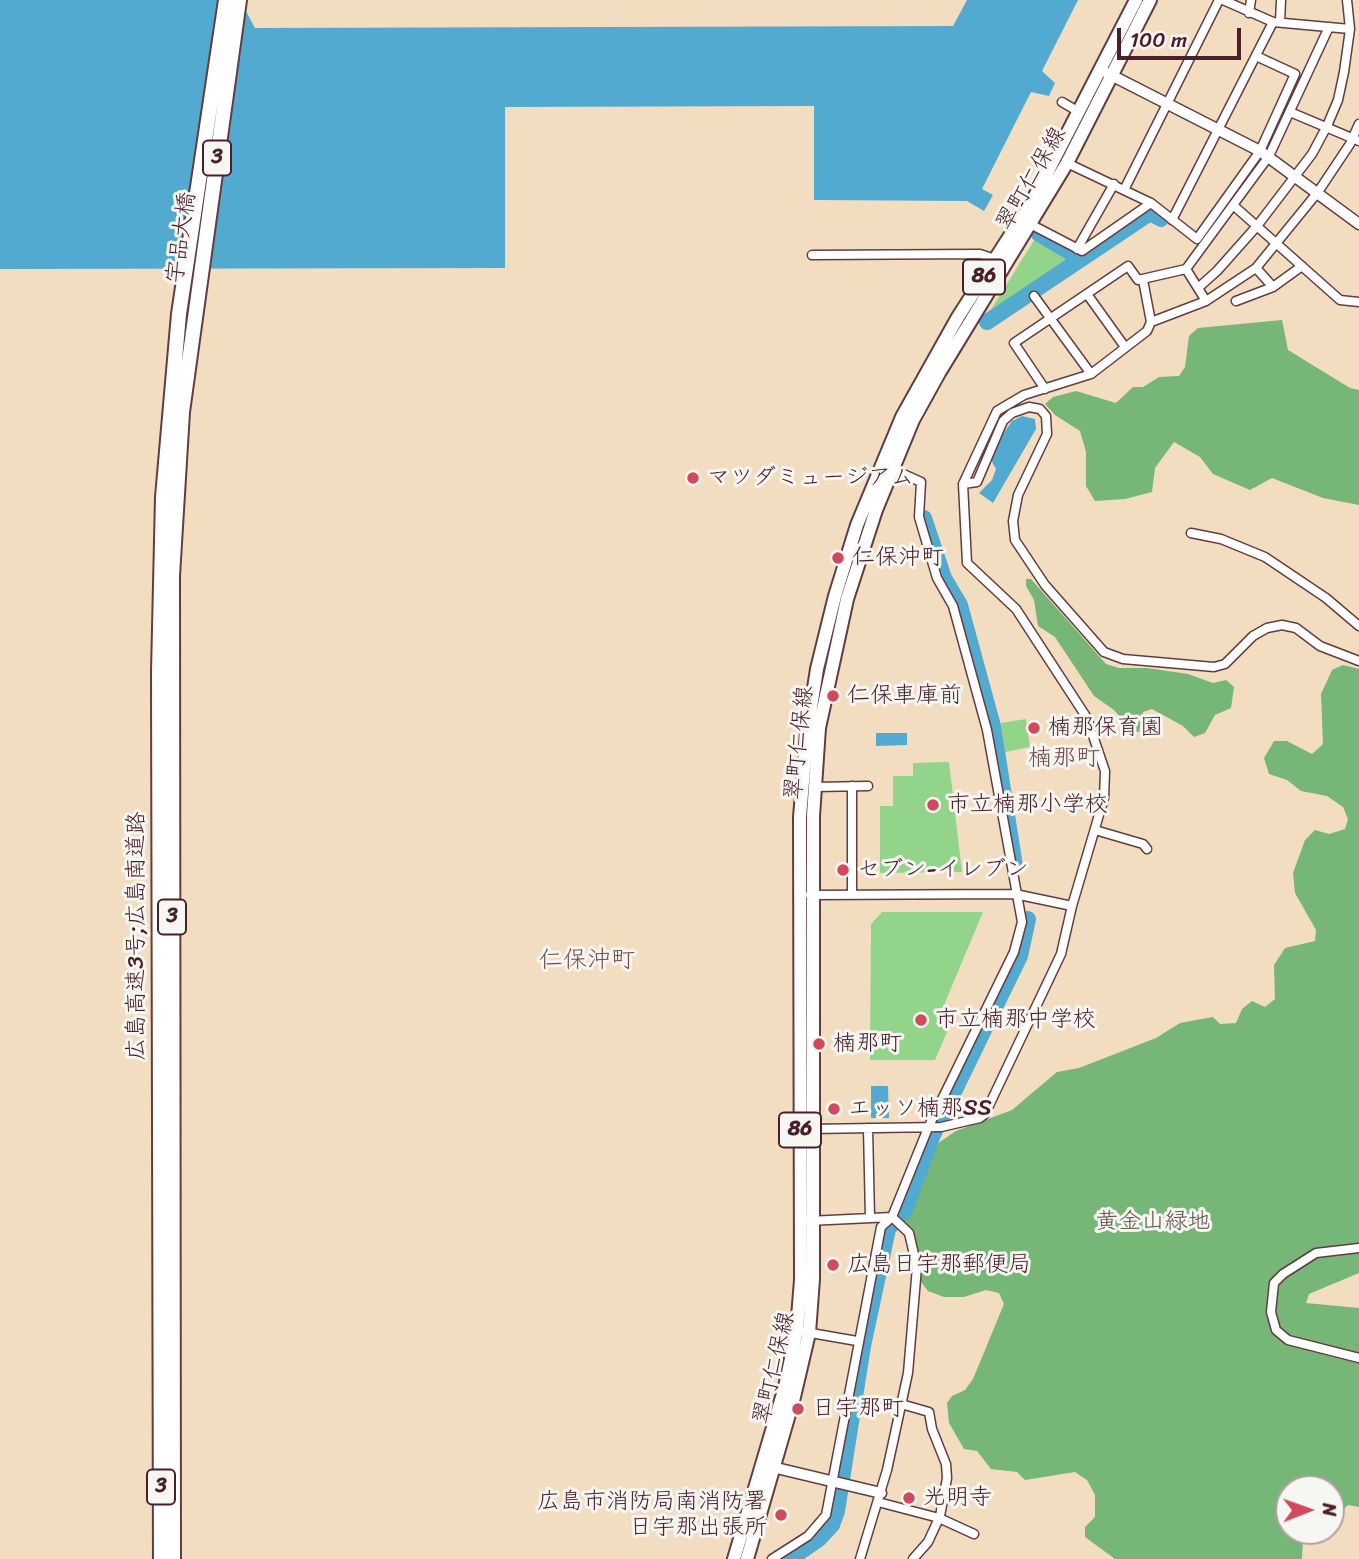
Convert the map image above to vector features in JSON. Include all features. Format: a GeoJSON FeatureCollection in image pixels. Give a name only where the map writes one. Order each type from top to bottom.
{"type":"FeatureCollection","features":[{"type":"Feature","properties":{"kind":"highway","name":"宇品大橋"},"geometry":{"type":"LineString","coordinates":[[187,315],[226,0]]}},
{"type":"Feature","properties":{"kind":"highway","name":"宇品大橋"},"geometry":{"type":"LineString","coordinates":[[187,315],[239,0]]}},
{"type":"Feature","properties":{"kind":"highway","name":"広島高速3号;広島南道路"},"geometry":{"type":"LineString","coordinates":[[161,1559],[160,575],[169,412],[187,315]]}},
{"type":"Feature","properties":{"kind":"highway","name":"広島高速3号;広島南道路"},"geometry":{"type":"LineString","coordinates":[[175,1559],[172,576],[187,315]]}},
{"type":"Feature","properties":{"kind":"highway"},"geometry":{"type":"LineString","coordinates":[[155,1559],[160,1414]]}},
{"type":"Feature","properties":{"kind":"main road","name":"翠町仁保線"},"geometry":{"type":"LineString","coordinates":[[1001,262],[1032,225],[1067,163],[1136,0]]}},
{"type":"Feature","properties":{"kind":"main road","name":"翠町仁保線"},"geometry":{"type":"LineString","coordinates":[[806,895],[800,817],[807,733],[817,669],[858,560],[886,466],[939,373],[971,309],[1001,262],[1079,112],[1150,0]]}},
{"type":"Feature","properties":{"kind":"main road","name":"翠町仁保線"},"geometry":{"type":"LineString","coordinates":[[734,1559],[766,1466],[794,1397],[803,1332],[806,1221],[806,895],[819,728],[838,608]]}},
{"type":"Feature","properties":{"kind":"main road","name":"翠町仁保線"},"geometry":{"type":"LineString","coordinates":[[748,1559],[766,1466]]}},
{"type":"Feature","properties":{"kind":"street"},"geometry":{"type":"LineString","coordinates":[[1124,190],[1221,0],[1276,22],[1350,29]]}},
{"type":"Feature","properties":{"kind":"street"},"geometry":{"type":"LineString","coordinates":[[1249,13],[1251,0]]}},
{"type":"Feature","properties":{"kind":"street"},"geometry":{"type":"LineString","coordinates":[[1172,220],[1276,22],[1281,0]]}},
{"type":"Feature","properties":{"kind":"street"},"geometry":{"type":"LineString","coordinates":[[1198,288],[1217,271],[1256,226],[1296,175],[1327,126],[1338,100],[1350,29],[1347,0]]}},
{"type":"Feature","properties":{"kind":"street"},"geometry":{"type":"LineString","coordinates":[[1045,388],[1014,343],[1128,265],[1138,280],[1186,269],[1233,205],[1290,112],[1329,27]]}},
{"type":"Feature","properties":{"kind":"street"},"geometry":{"type":"LineString","coordinates":[[1067,163],[1151,203],[1197,239],[1265,153],[1295,74],[1256,56]]}},
{"type":"Feature","properties":{"kind":"street"},"geometry":{"type":"LineString","coordinates":[[1106,73],[1265,153],[1359,223]]}},
{"type":"Feature","properties":{"kind":"street"},"geometry":{"type":"LineString","coordinates":[[1062,102],[1079,112]]}},
{"type":"Feature","properties":{"kind":"street"},"geometry":{"type":"LineString","coordinates":[[1290,112],[1356,140]]}},
{"type":"Feature","properties":{"kind":"street"},"geometry":{"type":"LineString","coordinates":[[1151,321],[1206,301],[1256,268],[1356,140],[1359,124]]}},
{"type":"Feature","properties":{"kind":"street"},"geometry":{"type":"LineString","coordinates":[[1077,249],[1114,184]]}},
{"type":"Feature","properties":{"kind":"street"},"geometry":{"type":"LineString","coordinates":[[1032,225],[1082,251],[1151,203]]}},
{"type":"Feature","properties":{"kind":"street"},"geometry":{"type":"LineString","coordinates":[[1233,205],[1340,300],[1359,302]]}},
{"type":"Feature","properties":{"kind":"street"},"geometry":{"type":"LineString","coordinates":[[812,255],[980,254],[1001,262]]}},
{"type":"Feature","properties":{"kind":"street"},"geometry":{"type":"LineString","coordinates":[[1236,301],[1273,287],[1302,266]]}},
{"type":"Feature","properties":{"kind":"street"},"geometry":{"type":"LineString","coordinates":[[1256,268],[1273,287]]}},
{"type":"Feature","properties":{"kind":"street"},"geometry":{"type":"LineString","coordinates":[[1186,269],[1206,301]]}},
{"type":"Feature","properties":{"kind":"street"},"geometry":{"type":"LineString","coordinates":[[805,1130],[934,1128],[980,1118],[985,1114],[1061,954],[1072,906],[1104,798],[1105,771],[1087,718],[1016,610],[967,562],[963,484],[997,411],[1004,404],[1091,374],[1147,331],[1151,321],[1143,280]]}},
{"type":"Feature","properties":{"kind":"street"},"geometry":{"type":"LineString","coordinates":[[1087,294],[1125,347]]}},
{"type":"Feature","properties":{"kind":"street"},"geometry":{"type":"LineString","coordinates":[[1034,296],[1091,374]]}},
{"type":"Feature","properties":{"kind":"street"},"geometry":{"type":"LineString","coordinates":[[963,484],[973,485],[977,482],[1003,421],[1012,413],[1029,407],[1040,409],[1046,416],[1047,434],[1018,495],[1013,521],[1015,541],[1045,585],[1104,652],[1123,659],[1214,667],[1237,655],[1253,636],[1267,628],[1282,625],[1296,628],[1321,646],[1359,661]]}},
{"type":"Feature","properties":{"kind":"street"},"geometry":{"type":"LineString","coordinates":[[772,1559],[808,1536],[826,1515],[839,1483],[857,1341],[881,1227],[895,1219],[1014,952],[1022,922],[986,730],[953,606],[937,579],[919,517],[921,482],[886,466]]}},
{"type":"Feature","properties":{"kind":"street"},"geometry":{"type":"LineString","coordinates":[[1191,533],[1221,539],[1265,557],[1326,598],[1359,626]]}},
{"type":"Feature","properties":{"kind":"street"},"geometry":{"type":"LineString","coordinates":[[852,786],[852,895]]}},
{"type":"Feature","properties":{"kind":"street"},"geometry":{"type":"LineString","coordinates":[[815,787],[868,786]]}},
{"type":"Feature","properties":{"kind":"street"},"geometry":{"type":"LineString","coordinates":[[1095,830],[1143,844],[1147,849]]}},
{"type":"Feature","properties":{"kind":"street"},"geometry":{"type":"LineString","coordinates":[[806,895],[1015,894],[1072,906]]}},
{"type":"Feature","properties":{"kind":"street"},"geometry":{"type":"LineString","coordinates":[[868,1128],[870,1218]]}},
{"type":"Feature","properties":{"kind":"street"},"geometry":{"type":"LineString","coordinates":[[806,1221],[895,1219],[909,1233],[916,1267],[908,1373],[862,1558]]}},
{"type":"Feature","properties":{"kind":"street"},"geometry":{"type":"LineString","coordinates":[[1359,1248],[1330,1249],[1316,1253],[1283,1274],[1274,1283],[1272,1312],[1276,1330],[1288,1340],[1359,1358]]}},
{"type":"Feature","properties":{"kind":"street"},"geometry":{"type":"LineString","coordinates":[[803,1332],[857,1341]]}},
{"type":"Feature","properties":{"kind":"street"},"geometry":{"type":"LineString","coordinates":[[901,1404],[929,1412],[947,1478],[939,1518],[928,1542],[913,1559]]}},
{"type":"Feature","properties":{"kind":"street"},"geometry":{"type":"LineString","coordinates":[[766,1466],[839,1483],[939,1518],[974,1534]]}},
{"type":"Feature","properties":{"kind":"green space"},"geometry":{"type":"Polygon","coordinates":[[[1036,237],[1071,255],[1072,259],[985,319],[1036,237]]]}},
{"type":"Feature","properties":{"kind":"green space"},"geometry":{"type":"Polygon","coordinates":[[[1282,320],[1288,350],[1350,388],[1359,390],[1359,505],[1323,498],[1272,478],[1250,490],[1213,474],[1200,457],[1174,442],[1155,468],[1152,492],[1125,499],[1095,501],[1086,486],[1086,452],[1080,431],[1055,415],[1045,404],[1053,397],[1076,391],[1116,403],[1133,387],[1143,387],[1159,377],[1179,376],[1185,367],[1189,336],[1198,328],[1282,320]]]}},
{"type":"Feature","properties":{"kind":"green space"},"geometry":{"type":"Polygon","coordinates":[[[1026,579],[1031,579],[1106,664],[1119,668],[1147,668],[1188,674],[1213,683],[1226,680],[1234,687],[1231,708],[1215,715],[1205,733],[1194,737],[1183,726],[1152,709],[1143,712],[1139,732],[1132,731],[1114,710],[1094,696],[1055,637],[1038,626],[1034,600],[1026,586],[1026,579]]]}},
{"type":"Feature","properties":{"kind":"green space","name":"黄金山緑地"},"geometry":{"type":"Polygon","coordinates":[[[1343,665],[1359,669],[1359,1273],[1309,1294],[1306,1303],[1359,1308],[1359,1507],[1348,1505],[1345,1508],[1345,1475],[1275,1475],[1275,1545],[1303,1545],[1302,1559],[1115,1559],[1085,1537],[1085,1527],[1095,1517],[1095,1495],[1087,1480],[1075,1472],[1025,1480],[1017,1472],[991,1469],[977,1451],[964,1449],[949,1423],[947,1403],[952,1396],[965,1390],[973,1379],[1004,1304],[999,1293],[986,1290],[964,1297],[944,1297],[928,1291],[921,1282],[911,1231],[902,1217],[934,1146],[956,1131],[1012,1110],[1057,1072],[1079,1068],[1156,1038],[1180,1023],[1213,1017],[1220,1024],[1236,1023],[1242,1009],[1252,1001],[1265,1007],[1275,999],[1274,965],[1285,948],[1315,941],[1316,930],[1295,893],[1293,873],[1305,840],[1315,830],[1329,834],[1345,829],[1348,819],[1343,807],[1327,796],[1301,791],[1287,780],[1269,774],[1264,758],[1274,741],[1287,741],[1312,754],[1323,744],[1321,694],[1332,670],[1343,665]]]}},
{"type":"Feature","properties":{"kind":"green space"},"geometry":{"type":"Polygon","coordinates":[[[1026,719],[1030,747],[1005,752],[1001,723],[1026,719]]]}},
{"type":"Feature","properties":{"kind":"green space"},"geometry":{"type":"Polygon","coordinates":[[[949,762],[962,872],[880,873],[880,806],[893,806],[893,776],[913,776],[913,763],[949,762]]]}},
{"type":"Feature","properties":{"kind":"green space"},"geometry":{"type":"Polygon","coordinates":[[[882,912],[983,912],[936,1024],[948,1030],[935,1060],[870,1060],[871,924],[882,912]]]}},
{"type":"Feature","properties":{"kind":"water"},"geometry":{"type":"Polygon","coordinates":[[[0,0],[240,0],[255,28],[953,26],[967,0],[1078,0],[1042,71],[1055,83],[1049,96],[1031,92],[982,189],[993,195],[984,211],[967,201],[814,200],[814,106],[505,107],[505,268],[0,269],[0,0]]]}},
{"type":"Feature","properties":{"kind":"water"},"geometry":{"type":"Polygon","coordinates":[[[1022,416],[1035,419],[1036,429],[993,503],[979,493],[992,480],[996,469],[991,460],[1003,434],[1012,421],[1022,416]]]}},
{"type":"Feature","properties":{"kind":"water"},"geometry":{"type":"Polygon","coordinates":[[[876,733],[907,733],[907,745],[876,746],[876,733]]]}},
{"type":"Feature","properties":{"kind":"water"},"geometry":{"type":"Polygon","coordinates":[[[871,1086],[888,1086],[889,1118],[871,1118],[871,1086]]]}},
{"type":"Feature","properties":{"kind":"waterway"},"geometry":{"type":"LineString","coordinates":[[987,322],[1150,213],[1161,219]]}},
{"type":"Feature","properties":{"kind":"waterway"},"geometry":{"type":"LineString","coordinates":[[1039,234],[1081,259]]}},
{"type":"Feature","properties":{"kind":"waterway"},"geometry":{"type":"LineString","coordinates":[[924,518],[944,578],[960,605],[993,726],[1015,866]]}},
{"type":"Feature","properties":{"kind":"waterway"},"geometry":{"type":"LineString","coordinates":[[790,1559],[819,1539],[832,1525],[837,1511],[863,1346],[888,1229],[905,1210],[932,1137],[1020,956],[1028,919]]}},
{"type":"Feature","properties":{"kind":"place","name":"マツダミュージアム"},"geometry":{"type":"Point","coordinates":[693,478]}},
{"type":"Feature","properties":{"kind":"place","name":"仁保沖町"},"geometry":{"type":"Point","coordinates":[838,558]}},
{"type":"Feature","properties":{"kind":"place","name":"仁保車庫前"},"geometry":{"type":"Point","coordinates":[833,696]}},
{"type":"Feature","properties":{"kind":"place","name":"楠那保育園"},"geometry":{"type":"Point","coordinates":[1034,728]}},
{"type":"Feature","properties":{"kind":"place","name":"市立楠那小学校"},"geometry":{"type":"Point","coordinates":[933,805]}},
{"type":"Feature","properties":{"kind":"place","name":"セブン-イレブン"},"geometry":{"type":"Point","coordinates":[843,870]}},
{"type":"Feature","properties":{"kind":"place","name":"市立楠那中学校"},"geometry":{"type":"Point","coordinates":[921,1020]}},
{"type":"Feature","properties":{"kind":"place","name":"楠那町"},"geometry":{"type":"Point","coordinates":[819,1044]}},
{"type":"Feature","properties":{"kind":"place","name":"エッソ楠那SS"},"geometry":{"type":"Point","coordinates":[834,1109]}},
{"type":"Feature","properties":{"kind":"place","name":"広島日宇那郵便局"},"geometry":{"type":"Point","coordinates":[833,1265]}},
{"type":"Feature","properties":{"kind":"place","name":"日宇那町"},"geometry":{"type":"Point","coordinates":[798,1409]}},
{"type":"Feature","properties":{"kind":"place","name":"光明寺"},"geometry":{"type":"Point","coordinates":[909,1498]}},
{"type":"Feature","properties":{"kind":"place","name":"広島市消防局南消防署 日宇那出張所"},"geometry":{"type":"Point","coordinates":[781,1515]}},
{"type":"Feature","properties":{"kind":"district","name":"楠那町"},"geometry":{"type":"Point","coordinates":[1064,759]}},
{"type":"Feature","properties":{"kind":"district","name":"仁保沖町"},"geometry":{"type":"Point","coordinates":[587,961]}}]}
